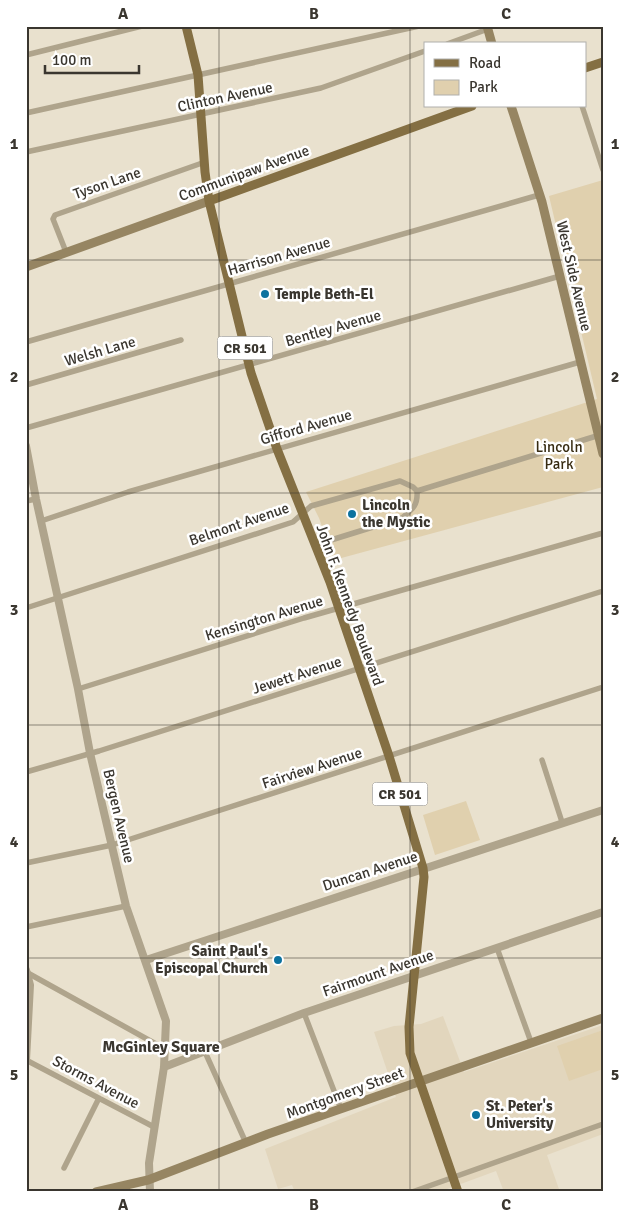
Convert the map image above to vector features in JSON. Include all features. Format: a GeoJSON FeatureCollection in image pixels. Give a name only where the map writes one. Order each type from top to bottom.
{"type":"FeatureCollection","features":[{"type":"Feature","properties":{"kind":"main road","name":"John F. Kennedy Boulevard"},"geometry":{"type":"LineString","coordinates":[[186,26],[198,75],[209,201],[249,364],[277,449],[330,582],[389,756],[423,868],[424,877],[408,1028],[409,1043],[458,1192]]}},
{"type":"Feature","properties":{"kind":"main road"},"geometry":{"type":"LineString","coordinates":[[488,28],[492,42]]}},
{"type":"Feature","properties":{"kind":"main road"},"geometry":{"type":"LineString","coordinates":[[586,68],[603,62]]}},
{"type":"Feature","properties":{"kind":"main road","name":"Communipaw Avenue"},"geometry":{"type":"LineString","coordinates":[[26,267],[466,108]]}},
{"type":"Feature","properties":{"kind":"main road","name":"West Side Avenue"},"geometry":{"type":"LineString","coordinates":[[512,108],[539,195],[580,362],[601,435],[603,454]]}},
{"type":"Feature","properties":{"kind":"main road","name":"Montgomery Street"},"geometry":{"type":"LineString","coordinates":[[96,1192],[148,1180],[341,1108],[603,1018]]}},
{"type":"Feature","properties":{"kind":"street"},"geometry":{"type":"LineString","coordinates":[[26,55],[142,26]]}},
{"type":"Feature","properties":{"kind":"street"},"geometry":{"type":"LineString","coordinates":[[26,113],[419,26]]}},
{"type":"Feature","properties":{"kind":"street"},"geometry":{"type":"LineString","coordinates":[[452,42],[488,28]]}},
{"type":"Feature","properties":{"kind":"street","name":"Clinton Avenue"},"geometry":{"type":"LineString","coordinates":[[26,152],[321,88],[424,52]]}},
{"type":"Feature","properties":{"kind":"street"},"geometry":{"type":"LineString","coordinates":[[583,108],[603,170]]}},
{"type":"Feature","properties":{"kind":"street","name":"Tyson Lane"},"geometry":{"type":"LineString","coordinates":[[66,252],[53,219],[55,214],[206,162]]}},
{"type":"Feature","properties":{"kind":"street","name":"Harrison Avenue"},"geometry":{"type":"LineString","coordinates":[[26,342],[539,195]]}},
{"type":"Feature","properties":{"kind":"street","name":"Bentley Avenue"},"geometry":{"type":"LineString","coordinates":[[26,428],[560,276]]}},
{"type":"Feature","properties":{"kind":"street","name":"Welsh Lane"},"geometry":{"type":"LineString","coordinates":[[26,385],[182,340]]}},
{"type":"Feature","properties":{"kind":"street","name":"Gifford Avenue"},"geometry":{"type":"LineString","coordinates":[[41,521],[128,492],[580,362]]}},
{"type":"Feature","properties":{"kind":"street"},"geometry":{"type":"LineString","coordinates":[[315,545],[402,518],[412,510],[417,500],[417,491],[601,435]]}},
{"type":"Feature","properties":{"kind":"street","name":"Bergen Avenue"},"geometry":{"type":"LineString","coordinates":[[26,446],[90,753],[126,906],[166,1021],[164,1067],[149,1163],[148,1180],[150,1192]]}},
{"type":"Feature","properties":{"kind":"street","name":"Belmont Avenue"},"geometry":{"type":"LineString","coordinates":[[26,608],[293,522],[310,506],[400,481],[413,486],[417,491]]}},
{"type":"Feature","properties":{"kind":"street"},"geometry":{"type":"LineString","coordinates":[[26,501],[36,499]]}},
{"type":"Feature","properties":{"kind":"street","name":"Kensington Avenue"},"geometry":{"type":"LineString","coordinates":[[78,689],[338,609],[603,533]]}},
{"type":"Feature","properties":{"kind":"street","name":"Jewett Avenue"},"geometry":{"type":"LineString","coordinates":[[26,772],[603,591]]}},
{"type":"Feature","properties":{"kind":"street","name":"Fairview Avenue"},"geometry":{"type":"LineString","coordinates":[[26,863],[112,845],[603,687]]}},
{"type":"Feature","properties":{"kind":"street"},"geometry":{"type":"LineString","coordinates":[[542,760],[562,822]]}},
{"type":"Feature","properties":{"kind":"street","name":"Duncan Avenue"},"geometry":{"type":"LineString","coordinates":[[146,960],[603,810]]}},
{"type":"Feature","properties":{"kind":"street"},"geometry":{"type":"LineString","coordinates":[[26,927],[126,906]]}},
{"type":"Feature","properties":{"kind":"street","name":"Fairmount Avenue"},"geometry":{"type":"LineString","coordinates":[[164,1067],[304,1013],[603,912]]}},
{"type":"Feature","properties":{"kind":"street"},"geometry":{"type":"LineString","coordinates":[[497,948],[531,1042]]}},
{"type":"Feature","properties":{"kind":"street"},"geometry":{"type":"LineString","coordinates":[[27,971],[165,1050]]}},
{"type":"Feature","properties":{"kind":"street"},"geometry":{"type":"LineString","coordinates":[[26,1060],[30,985],[27,971]]}},
{"type":"Feature","properties":{"kind":"street"},"geometry":{"type":"LineString","coordinates":[[304,1013],[341,1108]]}},
{"type":"Feature","properties":{"kind":"street"},"geometry":{"type":"LineString","coordinates":[[205,1052],[246,1143]]}},
{"type":"Feature","properties":{"kind":"street","name":"Storms Avenue"},"geometry":{"type":"LineString","coordinates":[[26,1060],[154,1127]]}},
{"type":"Feature","properties":{"kind":"street"},"geometry":{"type":"LineString","coordinates":[[64,1168],[99,1098]]}},
{"type":"Feature","properties":{"kind":"street"},"geometry":{"type":"LineString","coordinates":[[412,1192],[603,1124]]}},
{"type":"Feature","properties":{"kind":"shaded area","name":"St. Peter's University"},"geometry":{"type":"Polygon","coordinates":[[[443,1016],[464,1072],[603,1025],[603,1134],[547,1155],[560,1192],[504,1192],[496,1171],[439,1192],[295,1192],[292,1185],[278,1189],[265,1149],[396,1097],[374,1032],[394,1026],[421,1024],[443,1016]]]}},
{"type":"Feature","properties":{"kind":"green space","name":"Lincoln Park"},"geometry":{"type":"Polygon","coordinates":[[[603,180],[603,487],[334,560],[319,518],[306,492],[597,399],[549,196],[603,180]]]}},
{"type":"Feature","properties":{"kind":"green space"},"geometry":{"type":"Polygon","coordinates":[[[466,801],[480,840],[435,855],[423,815],[466,801]]]}},
{"type":"Feature","properties":{"kind":"green space"},"geometry":{"type":"Polygon","coordinates":[[[603,1030],[603,1069],[569,1081],[557,1046],[603,1030]]]}},
{"type":"Feature","properties":{"kind":"place","name":"Temple Beth-El"},"geometry":{"type":"Point","coordinates":[265,294]}},
{"type":"Feature","properties":{"kind":"place","name":"Lincoln the Mystic"},"geometry":{"type":"Point","coordinates":[352,514]}},
{"type":"Feature","properties":{"kind":"place","name":"Saint Paul's Episcopal Church"},"geometry":{"type":"Point","coordinates":[278,960]}},
{"type":"Feature","properties":{"kind":"place","name":"St. Peter's University"},"geometry":{"type":"Point","coordinates":[476,1115]}},
{"type":"Feature","properties":{"kind":"district","name":"McGinley Square"},"geometry":{"type":"Point","coordinates":[161,1047]}}]}
